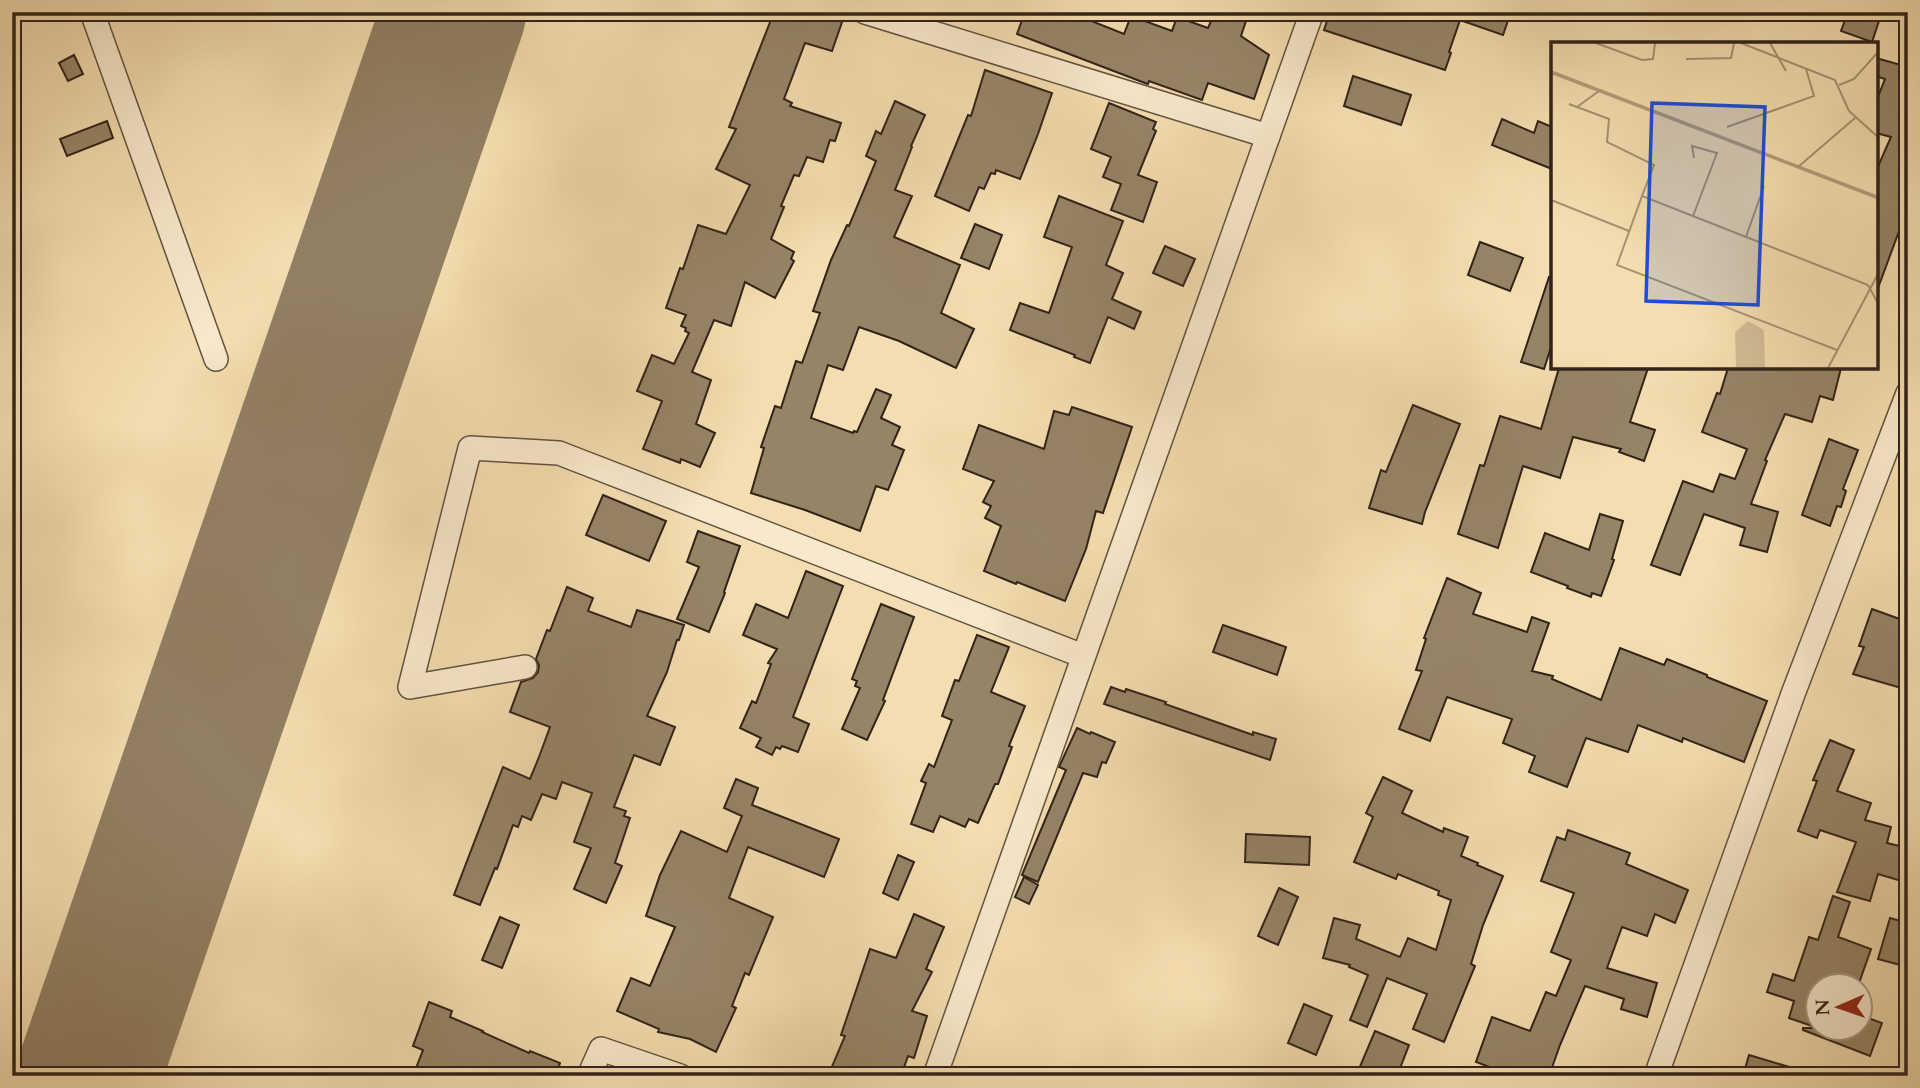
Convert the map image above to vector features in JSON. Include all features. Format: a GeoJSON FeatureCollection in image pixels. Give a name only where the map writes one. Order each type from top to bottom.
{"type":"FeatureCollection","features":[{"type":"Feature","properties":{"kind":"street"},"geometry":{"type":"LineString","coordinates":[[92,12],[216,359]]}},
{"type":"Feature","properties":{"kind":"street"},"geometry":{"type":"LineString","coordinates":[[865,12],[1268,136]]}},
{"type":"Feature","properties":{"kind":"street"},"geometry":{"type":"LineString","coordinates":[[935,1076],[1312,12]]}},
{"type":"Feature","properties":{"kind":"street"},"geometry":{"type":"LineString","coordinates":[[1656,1076],[1793,694],[1908,393]]}},
{"type":"Feature","properties":{"kind":"street"},"geometry":{"type":"LineString","coordinates":[[525,667],[410,687],[470,448],[559,453],[1083,656]]}},
{"type":"Feature","properties":{"kind":"street"},"geometry":{"type":"LineString","coordinates":[[589,1076],[601,1049],[680,1076]]}},
{"type":"Feature","properties":{"kind":"building"},"geometry":{"type":"Polygon","coordinates":[[[774,12],[813,12],[842,22],[832,51],[805,43],[784,99],[792,103],[790,106],[841,123],[835,141],[830,140],[823,162],[807,157],[799,176],[794,175],[781,206],[784,207],[771,239],[794,252],[791,259],[794,261],[775,298],[745,282],[731,326],[714,320],[692,372],[711,380],[696,424],[715,433],[700,467],[681,459],[680,463],[643,449],[662,401],[637,391],[652,355],[674,364],[689,333],[681,326],[686,315],[666,308],[698,225],[726,234],[750,185],[716,169],[736,129],[729,127],[774,12]]]}},
{"type":"Feature","properties":{"kind":"building"},"geometry":{"type":"Polygon","coordinates":[[[1025,12],[1069,12],[1124,34],[1131,16],[1172,31],[1177,17],[1208,28],[1215,12],[1249,12],[1241,36],[1269,55],[1254,99],[1208,83],[1202,100],[1149,81],[1148,84],[1145,83],[1017,34],[1025,12]]]}},
{"type":"Feature","properties":{"kind":"building"},"geometry":{"type":"Polygon","coordinates":[[[1330,12],[1511,12],[1503,35],[1460,20],[1445,70],[1324,30],[1330,12]]]}},
{"type":"Feature","properties":{"kind":"building"},"geometry":{"type":"Polygon","coordinates":[[[1848,12],[1882,12],[1872,42],[1841,31],[1848,12]]]}},
{"type":"Feature","properties":{"kind":"building"},"geometry":{"type":"Polygon","coordinates":[[[74,55],[83,74],[68,81],[59,63],[74,55]]]}},
{"type":"Feature","properties":{"kind":"building"},"geometry":{"type":"Polygon","coordinates":[[[1878,59],[1908,67],[1908,207],[1878,288],[1878,166],[1891,137],[1878,134],[1878,97],[1885,79],[1878,77],[1878,59]]]}},
{"type":"Feature","properties":{"kind":"building"},"geometry":{"type":"Polygon","coordinates":[[[985,70],[1052,93],[1020,179],[996,170],[995,174],[991,173],[984,189],[979,187],[969,211],[935,196],[968,115],[971,116],[985,70]]]}},
{"type":"Feature","properties":{"kind":"building"},"geometry":{"type":"Polygon","coordinates":[[[1353,76],[1411,95],[1401,125],[1344,106],[1353,76]]]}},
{"type":"Feature","properties":{"kind":"building"},"geometry":{"type":"Polygon","coordinates":[[[895,101],[925,115],[895,190],[912,196],[894,237],[960,265],[941,313],[974,329],[956,368],[899,341],[859,327],[843,370],[828,365],[811,418],[853,433],[857,432],[876,389],[891,395],[881,418],[900,427],[892,445],[904,450],[888,490],[876,486],[860,531],[751,493],[764,448],[761,447],[775,406],[781,408],[796,361],[802,363],[820,313],[813,311],[831,260],[847,225],[849,226],[876,161],[866,156],[876,131],[881,134],[895,101]]]}},
{"type":"Feature","properties":{"kind":"building"},"geometry":{"type":"Polygon","coordinates":[[[1109,103],[1156,122],[1153,129],[1156,131],[1138,175],[1157,182],[1143,222],[1111,210],[1121,184],[1103,177],[1111,157],[1091,149],[1109,103]]]}},
{"type":"Feature","properties":{"kind":"building"},"geometry":{"type":"Polygon","coordinates":[[[1502,119],[1534,133],[1538,121],[1551,127],[1551,169],[1492,145],[1502,119]]]}},
{"type":"Feature","properties":{"kind":"building"},"geometry":{"type":"Polygon","coordinates":[[[107,121],[113,138],[67,156],[60,139],[107,121]]]}},
{"type":"Feature","properties":{"kind":"building"},"geometry":{"type":"Polygon","coordinates":[[[1059,196],[1123,221],[1106,265],[1123,273],[1112,299],[1141,312],[1134,329],[1108,317],[1090,363],[1010,330],[1020,303],[1049,313],[1072,247],[1044,237],[1059,196]]]}},
{"type":"Feature","properties":{"kind":"building"},"geometry":{"type":"Polygon","coordinates":[[[975,224],[1002,235],[989,269],[961,258],[975,224]]]}},
{"type":"Feature","properties":{"kind":"building"},"geometry":{"type":"Polygon","coordinates":[[[1480,242],[1523,258],[1510,291],[1468,275],[1480,242]]]}},
{"type":"Feature","properties":{"kind":"building"},"geometry":{"type":"Polygon","coordinates":[[[1165,246],[1195,259],[1183,286],[1153,273],[1165,246]]]}},
{"type":"Feature","properties":{"kind":"building"},"geometry":{"type":"Polygon","coordinates":[[[1549,277],[1551,278],[1551,347],[1544,369],[1521,362],[1549,277]]]}},
{"type":"Feature","properties":{"kind":"building"},"geometry":{"type":"Polygon","coordinates":[[[1559,369],[1648,369],[1630,422],[1655,430],[1644,461],[1619,452],[1621,449],[1573,437],[1560,478],[1523,466],[1498,548],[1458,534],[1480,465],[1484,466],[1500,416],[1541,429],[1559,369]]]}},
{"type":"Feature","properties":{"kind":"building"},"geometry":{"type":"Polygon","coordinates":[[[1728,369],[1841,369],[1833,400],[1820,396],[1812,422],[1785,414],[1765,460],[1767,461],[1751,504],[1778,512],[1767,552],[1740,545],[1745,528],[1704,514],[1680,575],[1651,565],[1683,481],[1713,492],[1720,474],[1735,479],[1747,449],[1702,432],[1717,393],[1720,394],[1728,369]]]}},
{"type":"Feature","properties":{"kind":"building"},"geometry":{"type":"Polygon","coordinates":[[[1413,405],[1460,424],[1422,524],[1369,508],[1381,470],[1386,472],[1413,405]]]}},
{"type":"Feature","properties":{"kind":"building"},"geometry":{"type":"Polygon","coordinates":[[[1072,407],[1132,427],[1103,513],[1096,511],[1086,549],[1065,601],[984,571],[1001,526],[985,518],[991,506],[983,502],[994,481],[963,469],[979,425],[1044,449],[1054,411],[1069,415],[1072,407]]]}},
{"type":"Feature","properties":{"kind":"building"},"geometry":{"type":"Polygon","coordinates":[[[1829,439],[1858,450],[1843,489],[1846,491],[1841,507],[1837,506],[1830,526],[1802,515],[1829,439]]]}},
{"type":"Feature","properties":{"kind":"building"},"geometry":{"type":"Polygon","coordinates":[[[603,495],[666,521],[649,561],[586,535],[603,495]]]}},
{"type":"Feature","properties":{"kind":"building"},"geometry":{"type":"Polygon","coordinates":[[[1600,514],[1623,521],[1612,559],[1614,560],[1601,596],[1592,593],[1591,597],[1531,572],[1545,533],[1589,550],[1600,514]]]}},
{"type":"Feature","properties":{"kind":"building"},"geometry":{"type":"Polygon","coordinates":[[[698,531],[740,546],[709,632],[677,619],[699,567],[687,562],[698,531]]]}},
{"type":"Feature","properties":{"kind":"building"},"geometry":{"type":"Polygon","coordinates":[[[806,571],[843,586],[793,717],[809,724],[798,752],[782,746],[780,749],[776,747],[772,755],[756,747],[761,738],[740,728],[752,701],[756,703],[771,664],[768,663],[777,649],[743,635],[756,604],[788,618],[806,571]]]}},
{"type":"Feature","properties":{"kind":"building"},"geometry":{"type":"Polygon","coordinates":[[[1447,578],[1481,593],[1473,614],[1527,632],[1532,617],[1549,623],[1532,671],[1553,676],[1552,679],[1601,700],[1620,648],[1664,665],[1667,659],[1767,701],[1744,762],[1683,738],[1682,742],[1638,725],[1628,752],[1586,738],[1567,787],[1529,772],[1535,756],[1503,743],[1512,719],[1447,697],[1430,741],[1399,729],[1422,671],[1416,670],[1426,639],[1424,638],[1447,578]]]}},
{"type":"Feature","properties":{"kind":"building"},"geometry":{"type":"Polygon","coordinates":[[[567,587],[593,598],[588,611],[631,627],[637,610],[684,625],[647,716],[675,727],[660,765],[634,755],[614,807],[626,811],[624,816],[630,818],[615,863],[622,866],[606,903],[574,889],[591,848],[574,842],[592,793],[562,782],[556,799],[542,794],[531,820],[522,816],[518,827],[513,825],[480,905],[454,895],[503,767],[530,779],[539,757],[550,727],[510,712],[521,682],[533,678],[538,672],[536,659],[567,587]]]}},
{"type":"Feature","properties":{"kind":"building"},"geometry":{"type":"Polygon","coordinates":[[[881,604],[914,617],[883,700],[885,701],[867,740],[842,729],[860,688],[855,686],[857,681],[852,679],[881,604]]]}},
{"type":"Feature","properties":{"kind":"building"},"geometry":{"type":"Polygon","coordinates":[[[1872,609],[1908,622],[1908,690],[1853,674],[1864,647],[1859,646],[1872,609]]]}},
{"type":"Feature","properties":{"kind":"building"},"geometry":{"type":"Polygon","coordinates":[[[1223,625],[1286,647],[1277,675],[1213,652],[1223,625]]]}},
{"type":"Feature","properties":{"kind":"building"},"geometry":{"type":"Polygon","coordinates":[[[977,635],[1009,647],[991,692],[1025,706],[998,784],[995,784],[978,823],[969,819],[965,827],[940,816],[933,832],[911,824],[926,783],[921,781],[929,764],[934,767],[952,720],[942,716],[955,680],[959,681],[977,635]]]}},
{"type":"Feature","properties":{"kind":"building"},"geometry":{"type":"Polygon","coordinates":[[[1111,687],[1166,702],[1165,704],[1253,735],[1253,732],[1276,739],[1270,760],[1104,704],[1111,687]]]}},
{"type":"Feature","properties":{"kind":"building"},"geometry":{"type":"Polygon","coordinates":[[[1077,728],[1115,742],[1106,763],[1102,762],[1097,777],[1083,773],[1038,882],[1022,875],[1066,770],[1059,767],[1077,728]]]}},
{"type":"Feature","properties":{"kind":"building"},"geometry":{"type":"Polygon","coordinates":[[[1830,740],[1854,750],[1837,791],[1871,803],[1865,820],[1891,827],[1887,843],[1908,848],[1908,883],[1878,874],[1870,901],[1837,892],[1856,842],[1820,830],[1817,838],[1798,831],[1817,781],[1813,780],[1830,740]]]}},
{"type":"Feature","properties":{"kind":"building"},"geometry":{"type":"Polygon","coordinates":[[[1383,777],[1412,791],[1402,813],[1443,832],[1444,828],[1468,837],[1461,856],[1503,876],[1483,925],[1471,964],[1475,966],[1444,1042],[1413,1029],[1427,994],[1387,978],[1367,1027],[1350,1020],[1368,975],[1349,967],[1350,965],[1323,958],[1334,918],[1360,925],[1356,939],[1400,957],[1408,938],[1436,950],[1451,900],[1438,895],[1439,891],[1398,874],[1396,879],[1354,862],[1373,817],[1366,813],[1383,777]]]}},
{"type":"Feature","properties":{"kind":"building"},"geometry":{"type":"Polygon","coordinates":[[[736,779],[758,788],[752,805],[839,839],[824,877],[748,847],[729,898],[773,917],[749,975],[745,973],[732,1006],[736,1008],[716,1052],[690,1039],[658,1032],[659,1029],[617,1011],[631,978],[650,986],[675,927],[646,916],[660,875],[681,831],[727,852],[742,816],[724,808],[736,779]]]}},
{"type":"Feature","properties":{"kind":"building"},"geometry":{"type":"Polygon","coordinates":[[[1568,830],[1630,853],[1626,864],[1688,890],[1675,923],[1655,914],[1647,936],[1622,927],[1607,968],[1657,983],[1647,1017],[1621,1009],[1624,999],[1585,986],[1549,1076],[1513,1076],[1476,1062],[1492,1017],[1530,1031],[1546,992],[1556,996],[1571,960],[1551,952],[1574,893],[1541,881],[1557,837],[1565,840],[1568,830]]]}},
{"type":"Feature","properties":{"kind":"building"},"geometry":{"type":"Polygon","coordinates":[[[1246,834],[1310,837],[1309,865],[1245,862],[1246,834]]]}},
{"type":"Feature","properties":{"kind":"building"},"geometry":{"type":"Polygon","coordinates":[[[898,855],[914,862],[898,900],[883,893],[898,855]]]}},
{"type":"Feature","properties":{"kind":"building"},"geometry":{"type":"Polygon","coordinates":[[[1024,877],[1038,885],[1029,904],[1015,897],[1024,877]]]}},
{"type":"Feature","properties":{"kind":"building"},"geometry":{"type":"Polygon","coordinates":[[[1279,888],[1298,897],[1278,945],[1258,936],[1279,888]]]}},
{"type":"Feature","properties":{"kind":"building"},"geometry":{"type":"Polygon","coordinates":[[[1833,896],[1850,902],[1838,937],[1871,949],[1863,972],[1804,972],[1804,1023],[1789,1018],[1794,1001],[1767,992],[1773,974],[1794,981],[1809,937],[1818,940],[1833,896]]]}},
{"type":"Feature","properties":{"kind":"building"},"geometry":{"type":"Polygon","coordinates":[[[914,914],[944,927],[926,969],[932,972],[912,1011],[927,1016],[914,1058],[908,1056],[901,1076],[828,1076],[845,1036],[841,1035],[870,949],[896,958],[914,914]]]}},
{"type":"Feature","properties":{"kind":"building"},"geometry":{"type":"Polygon","coordinates":[[[500,917],[519,925],[502,968],[482,960],[500,917]]]}},
{"type":"Feature","properties":{"kind":"building"},"geometry":{"type":"Polygon","coordinates":[[[1890,918],[1908,923],[1908,953],[1904,966],[1878,959],[1890,918]]]}},
{"type":"Feature","properties":{"kind":"building"},"geometry":{"type":"Polygon","coordinates":[[[429,1002],[452,1011],[450,1017],[482,1032],[529,1053],[530,1051],[560,1063],[556,1076],[413,1076],[423,1050],[413,1046],[429,1002]]]}},
{"type":"Feature","properties":{"kind":"building"},"geometry":{"type":"Polygon","coordinates":[[[1304,1004],[1332,1016],[1316,1055],[1288,1043],[1304,1004]]]}},
{"type":"Feature","properties":{"kind":"building"},"geometry":{"type":"Polygon","coordinates":[[[1874,1020],[1882,1023],[1870,1056],[1834,1042],[1874,1042],[1874,1020]]]}},
{"type":"Feature","properties":{"kind":"building"},"geometry":{"type":"Polygon","coordinates":[[[1375,1031],[1409,1045],[1397,1076],[1356,1076],[1375,1031]]]}},
{"type":"Feature","properties":{"kind":"building"},"geometry":{"type":"Polygon","coordinates":[[[1749,1055],[1803,1071],[1803,1076],[1743,1076],[1749,1055]]]}},
{"type":"Feature","properties":{"kind":"runway"},"geometry":{"type":"LineString","coordinates":[[88,1076],[454,12]]}}]}
